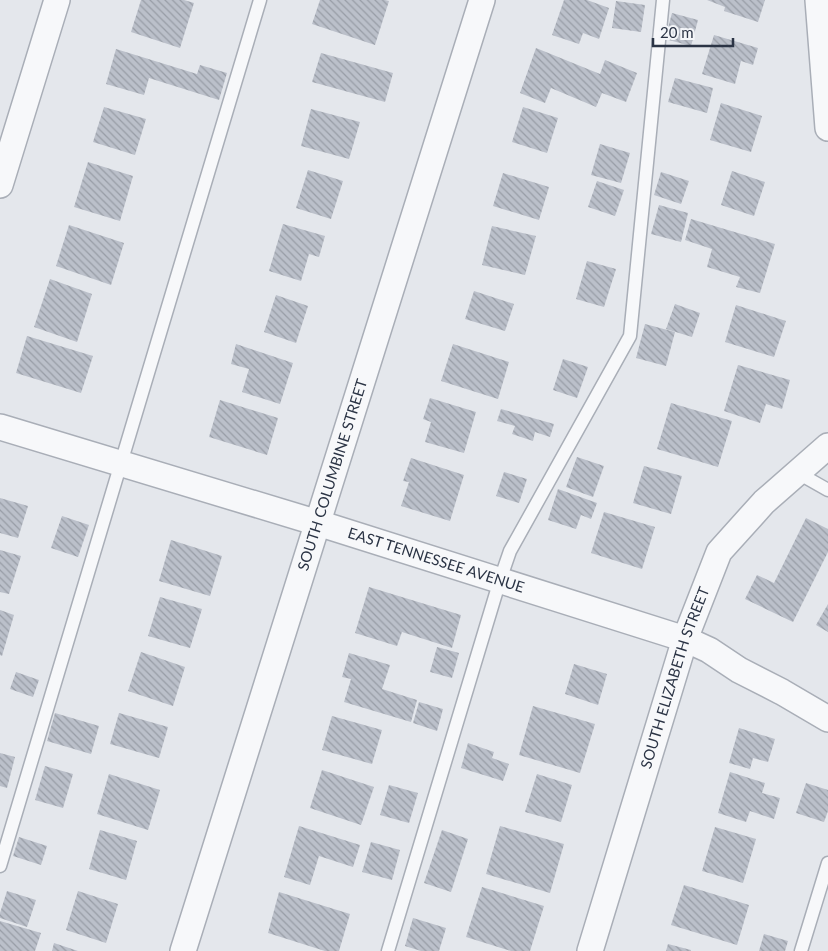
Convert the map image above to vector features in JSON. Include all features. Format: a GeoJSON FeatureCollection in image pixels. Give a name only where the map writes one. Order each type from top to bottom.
{"type":"FeatureCollection","features":[{"type":"Feature","properties":{"kind":"street"},"geometry":{"type":"LineString","coordinates":[[0,185],[57,0]]}},
{"type":"Feature","properties":{"kind":"street","name":"SOUTH COLUMBINE STREET"},"geometry":{"type":"LineString","coordinates":[[183,951],[482,0]]}},
{"type":"Feature","properties":{"kind":"street"},"geometry":{"type":"LineString","coordinates":[[818,0],[828,128]]}},
{"type":"Feature","properties":{"kind":"street","name":"EAST TENNESSEE AVENUE"},"geometry":{"type":"LineString","coordinates":[[0,427],[318,523],[685,639],[710,650],[739,670],[828,719]]}},
{"type":"Feature","properties":{"kind":"street","name":"SOUTH ELIZABETH STREET"},"geometry":{"type":"LineString","coordinates":[[590,951],[685,639],[719,552],[764,502],[828,446]]}},
{"type":"Feature","properties":{"kind":"lane"},"geometry":{"type":"LineString","coordinates":[[0,866],[260,0]]}},
{"type":"Feature","properties":{"kind":"lane"},"geometry":{"type":"LineString","coordinates":[[388,951],[510,551],[630,336],[663,0]]}},
{"type":"Feature","properties":{"kind":"lane"},"geometry":{"type":"LineString","coordinates":[[798,473],[828,490]]}},
{"type":"Feature","properties":{"kind":"lane"},"geometry":{"type":"LineString","coordinates":[[801,951],[828,863]]}},
{"type":"Feature","properties":{"kind":"building"},"geometry":{"type":"Polygon","coordinates":[[[141,0],[184,0],[194,3],[180,48],[131,32],[141,0]]]}},
{"type":"Feature","properties":{"kind":"building"},"geometry":{"type":"Polygon","coordinates":[[[320,0],[389,1],[375,45],[312,24],[320,0]]]}},
{"type":"Feature","properties":{"kind":"building"},"geometry":{"type":"Polygon","coordinates":[[[564,0],[587,0],[609,8],[599,39],[583,33],[579,44],[552,35],[564,0]]]}},
{"type":"Feature","properties":{"kind":"building"},"geometry":{"type":"Polygon","coordinates":[[[707,0],[765,0],[758,22],[724,11],[725,7],[707,0]]]}},
{"type":"Feature","properties":{"kind":"building"},"geometry":{"type":"Polygon","coordinates":[[[616,1],[645,5],[641,32],[612,28],[616,1]]]}},
{"type":"Feature","properties":{"kind":"building"},"geometry":{"type":"Polygon","coordinates":[[[672,13],[698,20],[691,46],[665,39],[672,13]]]}},
{"type":"Feature","properties":{"kind":"building"},"geometry":{"type":"Polygon","coordinates":[[[714,35],[758,48],[753,65],[741,61],[735,84],[702,74],[714,35]]]}},
{"type":"Feature","properties":{"kind":"building"},"geometry":{"type":"Polygon","coordinates":[[[536,48],[600,74],[605,60],[637,73],[626,102],[602,93],[596,107],[551,88],[545,103],[520,93],[536,48]]]}},
{"type":"Feature","properties":{"kind":"building"},"geometry":{"type":"Polygon","coordinates":[[[116,49],[197,74],[200,65],[227,73],[219,100],[149,78],[144,95],[106,84],[116,49]]]}},
{"type":"Feature","properties":{"kind":"building"},"geometry":{"type":"Polygon","coordinates":[[[321,53],[393,73],[385,102],[312,82],[321,53]]]}},
{"type":"Feature","properties":{"kind":"building"},"geometry":{"type":"Polygon","coordinates":[[[675,78],[713,88],[707,113],[668,102],[675,78]]]}},
{"type":"Feature","properties":{"kind":"building"},"geometry":{"type":"Polygon","coordinates":[[[721,103],[762,116],[751,152],[710,140],[721,103]]]}},
{"type":"Feature","properties":{"kind":"building"},"geometry":{"type":"Polygon","coordinates":[[[104,107],[146,119],[135,155],[93,142],[104,107]]]}},
{"type":"Feature","properties":{"kind":"building"},"geometry":{"type":"Polygon","coordinates":[[[523,107],[558,118],[547,153],[512,142],[523,107]]]}},
{"type":"Feature","properties":{"kind":"building"},"geometry":{"type":"Polygon","coordinates":[[[311,109],[360,122],[349,159],[301,146],[311,109]]]}},
{"type":"Feature","properties":{"kind":"building"},"geometry":{"type":"Polygon","coordinates":[[[600,144],[630,153],[621,183],[591,175],[600,144]]]}},
{"type":"Feature","properties":{"kind":"building"},"geometry":{"type":"Polygon","coordinates":[[[88,162],[133,176],[120,221],[74,207],[88,162]]]}},
{"type":"Feature","properties":{"kind":"building"},"geometry":{"type":"Polygon","coordinates":[[[308,170],[343,181],[331,219],[296,208],[308,170]]]}},
{"type":"Feature","properties":{"kind":"building"},"geometry":{"type":"Polygon","coordinates":[[[732,171],[765,182],[754,216],[721,205],[732,171]]]}},
{"type":"Feature","properties":{"kind":"building"},"geometry":{"type":"Polygon","coordinates":[[[661,172],[689,181],[681,204],[654,195],[661,172]]]}},
{"type":"Feature","properties":{"kind":"building"},"geometry":{"type":"Polygon","coordinates":[[[503,173],[549,187],[539,220],[493,206],[503,173]]]}},
{"type":"Feature","properties":{"kind":"building"},"geometry":{"type":"Polygon","coordinates":[[[597,181],[624,190],[615,216],[588,207],[597,181]]]}},
{"type":"Feature","properties":{"kind":"building"},"geometry":{"type":"Polygon","coordinates":[[[659,205],[688,213],[681,242],[651,234],[659,205]]]}},
{"type":"Feature","properties":{"kind":"building"},"geometry":{"type":"Polygon","coordinates":[[[691,219],[775,244],[760,293],[736,287],[740,277],[707,267],[712,249],[685,240],[691,219]]]}},
{"type":"Feature","properties":{"kind":"building"},"geometry":{"type":"Polygon","coordinates":[[[283,224],[325,236],[319,257],[309,254],[301,281],[269,271],[283,224]]]}},
{"type":"Feature","properties":{"kind":"building"},"geometry":{"type":"Polygon","coordinates":[[[69,225],[124,243],[111,285],[56,266],[69,225]]]}},
{"type":"Feature","properties":{"kind":"building"},"geometry":{"type":"Polygon","coordinates":[[[492,226],[536,236],[525,275],[482,265],[492,226]]]}},
{"type":"Feature","properties":{"kind":"building"},"geometry":{"type":"Polygon","coordinates":[[[587,261],[616,269],[604,307],[576,299],[587,261]]]}},
{"type":"Feature","properties":{"kind":"building"},"geometry":{"type":"Polygon","coordinates":[[[50,279],[92,294],[77,342],[34,327],[50,279]]]}},
{"type":"Feature","properties":{"kind":"building"},"geometry":{"type":"Polygon","coordinates":[[[474,291],[514,304],[505,331],[465,319],[474,291]]]}},
{"type":"Feature","properties":{"kind":"building"},"geometry":{"type":"Polygon","coordinates":[[[276,295],[308,306],[296,343],[264,332],[276,295]]]}},
{"type":"Feature","properties":{"kind":"building"},"geometry":{"type":"Polygon","coordinates":[[[675,304],[700,313],[692,337],[666,329],[675,304]]]}},
{"type":"Feature","properties":{"kind":"building"},"geometry":{"type":"Polygon","coordinates":[[[736,305],[786,321],[774,357],[725,342],[736,305]]]}},
{"type":"Feature","properties":{"kind":"building"},"geometry":{"type":"Polygon","coordinates":[[[645,324],[675,332],[666,366],[636,358],[645,324]]]}},
{"type":"Feature","properties":{"kind":"building"},"geometry":{"type":"Polygon","coordinates":[[[27,336],[93,356],[81,393],[16,373],[27,336]]]}},
{"type":"Feature","properties":{"kind":"building"},"geometry":{"type":"Polygon","coordinates":[[[236,344],[293,363],[280,404],[242,392],[249,369],[231,364],[236,344]]]}},
{"type":"Feature","properties":{"kind":"building"},"geometry":{"type":"Polygon","coordinates":[[[453,344],[509,362],[498,399],[441,381],[453,344]]]}},
{"type":"Feature","properties":{"kind":"building"},"geometry":{"type":"Polygon","coordinates":[[[563,359],[588,367],[577,398],[553,390],[563,359]]]}},
{"type":"Feature","properties":{"kind":"building"},"geometry":{"type":"Polygon","coordinates":[[[738,365],[790,380],[782,409],[766,404],[760,423],[724,411],[738,365]]]}},
{"type":"Feature","properties":{"kind":"building"},"geometry":{"type":"Polygon","coordinates":[[[430,398],[476,412],[464,453],[425,442],[431,422],[423,419],[430,398]]]}},
{"type":"Feature","properties":{"kind":"building"},"geometry":{"type":"Polygon","coordinates":[[[220,400],[278,418],[267,455],[209,437],[220,400]]]}},
{"type":"Feature","properties":{"kind":"building"},"geometry":{"type":"Polygon","coordinates":[[[671,403],[732,421],[718,467],[657,449],[671,403]]]}},
{"type":"Feature","properties":{"kind":"building"},"geometry":{"type":"Polygon","coordinates":[[[501,409],[554,424],[550,437],[535,432],[533,441],[512,434],[515,426],[497,421],[501,409]]]}},
{"type":"Feature","properties":{"kind":"building"},"geometry":{"type":"Polygon","coordinates":[[[577,457],[604,466],[593,497],[566,487],[577,457]]]}},
{"type":"Feature","properties":{"kind":"building"},"geometry":{"type":"Polygon","coordinates":[[[411,458],[464,475],[450,521],[401,506],[409,482],[403,481],[411,458]]]}},
{"type":"Feature","properties":{"kind":"building"},"geometry":{"type":"Polygon","coordinates":[[[644,466],[682,476],[671,514],[633,503],[644,466]]]}},
{"type":"Feature","properties":{"kind":"building"},"geometry":{"type":"Polygon","coordinates":[[[504,472],[527,479],[519,503],[496,496],[504,472]]]}},
{"type":"Feature","properties":{"kind":"building"},"geometry":{"type":"Polygon","coordinates":[[[558,489],[597,503],[591,519],[581,515],[576,529],[548,520],[558,489]]]}},
{"type":"Feature","properties":{"kind":"building"},"geometry":{"type":"Polygon","coordinates":[[[0,498],[28,506],[18,538],[0,533],[0,498]]]}},
{"type":"Feature","properties":{"kind":"building"},"geometry":{"type":"Polygon","coordinates":[[[604,512],[655,527],[642,569],[591,553],[604,512]]]}},
{"type":"Feature","properties":{"kind":"building"},"geometry":{"type":"Polygon","coordinates":[[[62,516],[89,525],[78,557],[51,548],[62,516]]]}},
{"type":"Feature","properties":{"kind":"building"},"geometry":{"type":"Polygon","coordinates":[[[806,518],[828,529],[828,552],[793,622],[745,599],[757,575],[774,583],[806,518]]]}},
{"type":"Feature","properties":{"kind":"building"},"geometry":{"type":"Polygon","coordinates":[[[171,540],[222,556],[210,596],[159,581],[171,540]]]}},
{"type":"Feature","properties":{"kind":"building"},"geometry":{"type":"Polygon","coordinates":[[[0,550],[21,556],[9,594],[0,592],[0,550]]]}},
{"type":"Feature","properties":{"kind":"building"},"geometry":{"type":"Polygon","coordinates":[[[369,587],[461,615],[452,648],[402,632],[397,646],[355,633],[369,587]]]}},
{"type":"Feature","properties":{"kind":"building"},"geometry":{"type":"Polygon","coordinates":[[[160,597],[202,609],[190,648],[148,636],[160,597]]]}},
{"type":"Feature","properties":{"kind":"building"},"geometry":{"type":"Polygon","coordinates":[[[828,604],[828,632],[816,625],[828,604]]]}},
{"type":"Feature","properties":{"kind":"building"},"geometry":{"type":"Polygon","coordinates":[[[0,610],[14,615],[2,656],[0,655],[0,610]]]}},
{"type":"Feature","properties":{"kind":"building"},"geometry":{"type":"Polygon","coordinates":[[[437,647],[459,653],[452,678],[430,672],[437,647]]]}},
{"type":"Feature","properties":{"kind":"building"},"geometry":{"type":"Polygon","coordinates":[[[141,652],[185,667],[173,706],[128,691],[141,652]]]}},
{"type":"Feature","properties":{"kind":"building"},"geometry":{"type":"Polygon","coordinates":[[[349,653],[390,665],[382,689],[417,700],[411,722],[344,702],[351,679],[342,677],[349,653]]]}},
{"type":"Feature","properties":{"kind":"building"},"geometry":{"type":"Polygon","coordinates":[[[574,664],[607,674],[598,705],[565,694],[574,664]]]}},
{"type":"Feature","properties":{"kind":"building"},"geometry":{"type":"Polygon","coordinates":[[[16,672],[39,680],[33,697],[10,689],[16,672]]]}},
{"type":"Feature","properties":{"kind":"building"},"geometry":{"type":"Polygon","coordinates":[[[419,702],[443,709],[437,731],[413,723],[419,702]]]}},
{"type":"Feature","properties":{"kind":"building"},"geometry":{"type":"Polygon","coordinates":[[[533,706],[595,724],[580,773],[519,755],[533,706]]]}},
{"type":"Feature","properties":{"kind":"building"},"geometry":{"type":"Polygon","coordinates":[[[55,713],[99,726],[91,754],[47,741],[55,713]]]}},
{"type":"Feature","properties":{"kind":"building"},"geometry":{"type":"Polygon","coordinates":[[[119,713],[168,727],[159,758],[110,744],[119,713]]]}},
{"type":"Feature","properties":{"kind":"building"},"geometry":{"type":"Polygon","coordinates":[[[332,716],[382,730],[372,764],[322,750],[332,716]]]}},
{"type":"Feature","properties":{"kind":"building"},"geometry":{"type":"Polygon","coordinates":[[[739,728],[775,739],[768,762],[753,758],[750,769],[729,763],[739,728]]]}},
{"type":"Feature","properties":{"kind":"building"},"geometry":{"type":"Polygon","coordinates":[[[468,743],[494,752],[492,758],[509,764],[503,781],[461,768],[468,743]]]}},
{"type":"Feature","properties":{"kind":"building"},"geometry":{"type":"Polygon","coordinates":[[[0,753],[15,757],[7,788],[0,786],[0,753]]]}},
{"type":"Feature","properties":{"kind":"building"},"geometry":{"type":"Polygon","coordinates":[[[45,766],[73,774],[63,808],[35,800],[45,766]]]}},
{"type":"Feature","properties":{"kind":"building"},"geometry":{"type":"Polygon","coordinates":[[[322,770],[374,787],[361,825],[310,808],[322,770]]]}},
{"type":"Feature","properties":{"kind":"building"},"geometry":{"type":"Polygon","coordinates":[[[730,772],[765,783],[762,793],[780,798],[774,819],[750,811],[746,822],[718,813],[730,772]]]}},
{"type":"Feature","properties":{"kind":"building"},"geometry":{"type":"Polygon","coordinates":[[[109,774],[160,790],[148,830],[97,814],[109,774]]]}},
{"type":"Feature","properties":{"kind":"building"},"geometry":{"type":"Polygon","coordinates":[[[537,774],[572,785],[561,822],[525,812],[537,774]]]}},
{"type":"Feature","properties":{"kind":"building"},"geometry":{"type":"Polygon","coordinates":[[[806,783],[828,790],[828,811],[824,822],[796,813],[806,783]]]}},
{"type":"Feature","properties":{"kind":"building"},"geometry":{"type":"Polygon","coordinates":[[[389,785],[418,793],[409,823],[380,815],[389,785]]]}},
{"type":"Feature","properties":{"kind":"building"},"geometry":{"type":"Polygon","coordinates":[[[299,826],[360,845],[353,867],[319,856],[310,885],[284,877],[299,826]]]}},
{"type":"Feature","properties":{"kind":"building"},"geometry":{"type":"Polygon","coordinates":[[[500,826],[564,844],[550,893],[486,874],[500,826]]]}},
{"type":"Feature","properties":{"kind":"building"},"geometry":{"type":"Polygon","coordinates":[[[715,827],[756,839],[743,883],[702,871],[715,827]]]}},
{"type":"Feature","properties":{"kind":"building"},"geometry":{"type":"Polygon","coordinates":[[[100,830],[137,841],[126,880],[89,869],[100,830]]]}},
{"type":"Feature","properties":{"kind":"building"},"geometry":{"type":"Polygon","coordinates":[[[442,830],[468,839],[451,892],[424,883],[442,830]]]}},
{"type":"Feature","properties":{"kind":"building"},"geometry":{"type":"Polygon","coordinates":[[[19,837],[47,846],[41,865],[13,856],[19,837]]]}},
{"type":"Feature","properties":{"kind":"building"},"geometry":{"type":"Polygon","coordinates":[[[371,842],[400,850],[392,880],[362,872],[371,842]]]}},
{"type":"Feature","properties":{"kind":"building"},"geometry":{"type":"Polygon","coordinates":[[[684,885],[749,905],[737,945],[671,925],[684,885]]]}},
{"type":"Feature","properties":{"kind":"building"},"geometry":{"type":"Polygon","coordinates":[[[482,887],[544,906],[530,951],[511,951],[466,937],[482,887]]]}},
{"type":"Feature","properties":{"kind":"building"},"geometry":{"type":"Polygon","coordinates":[[[7,891],[36,900],[27,927],[0,918],[7,891]]]}},
{"type":"Feature","properties":{"kind":"building"},"geometry":{"type":"Polygon","coordinates":[[[78,891],[118,904],[106,943],[66,930],[78,891]]]}},
{"type":"Feature","properties":{"kind":"building"},"geometry":{"type":"Polygon","coordinates":[[[279,892],[350,914],[339,951],[325,951],[268,933],[279,892]]]}},
{"type":"Feature","properties":{"kind":"building"},"geometry":{"type":"Polygon","coordinates":[[[413,918],[446,928],[439,951],[421,951],[405,946],[413,918]]]}},
{"type":"Feature","properties":{"kind":"building"},"geometry":{"type":"Polygon","coordinates":[[[0,921],[41,933],[35,951],[0,951],[0,921]]]}},
{"type":"Feature","properties":{"kind":"building"},"geometry":{"type":"Polygon","coordinates":[[[764,934],[788,941],[785,951],[759,951],[764,934]]]}},
{"type":"Feature","properties":{"kind":"building"},"geometry":{"type":"Polygon","coordinates":[[[54,943],[78,951],[52,951],[54,943]]]}},
{"type":"Feature","properties":{"kind":"building"},"geometry":{"type":"Polygon","coordinates":[[[668,944],[691,950],[691,951],[666,951],[668,944]]]}}]}
